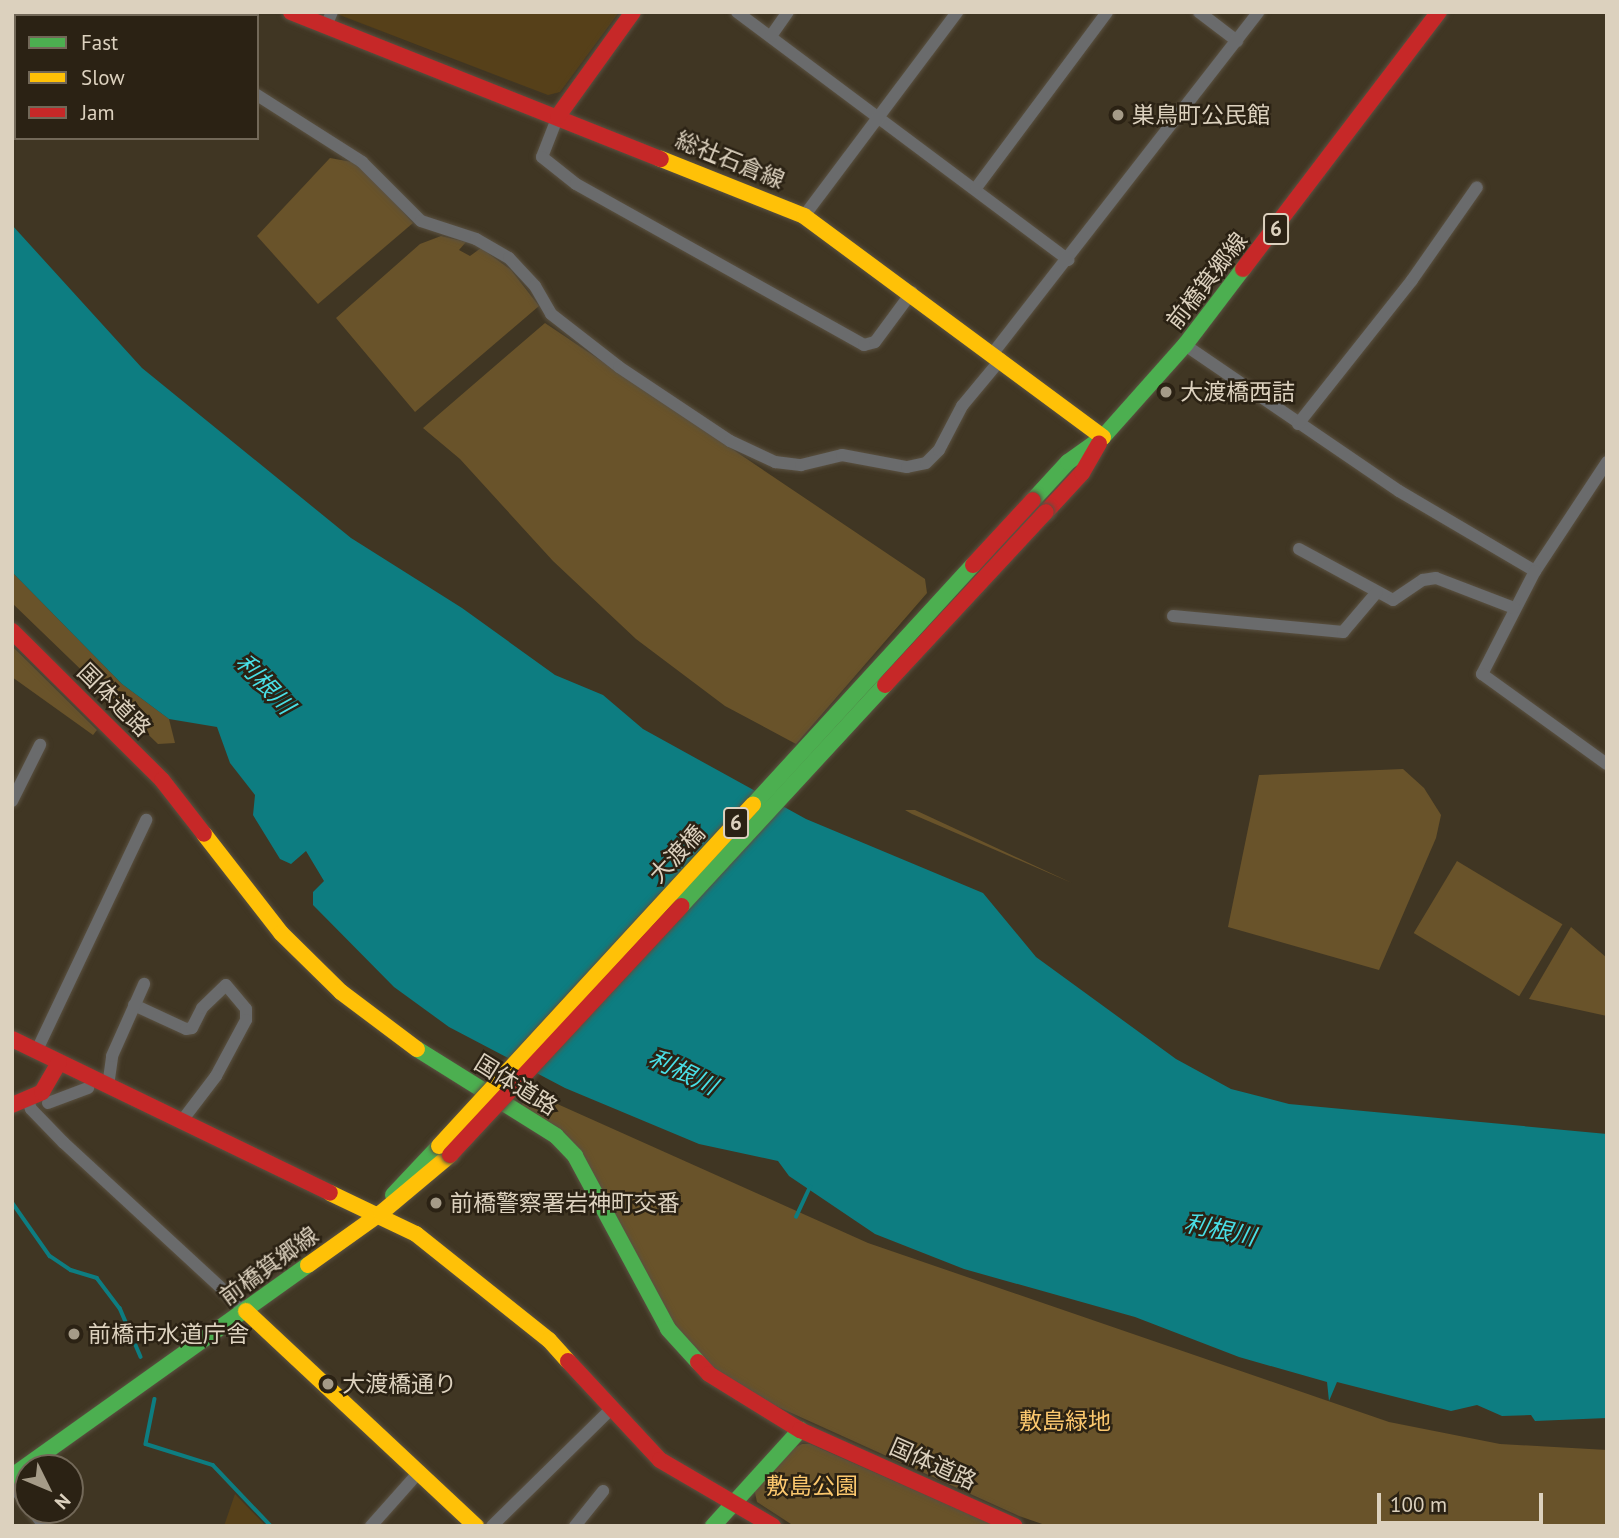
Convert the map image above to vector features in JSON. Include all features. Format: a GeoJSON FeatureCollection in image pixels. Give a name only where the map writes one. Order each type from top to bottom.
{"type":"FeatureCollection","features":[{"type":"Feature","properties":{"kind":"main road","name":"総社石倉線"},"geometry":{"type":"LineString","coordinates":[[291,12],[329,19],[804,216],[912,292],[1103,437]]}},
{"type":"Feature","properties":{"kind":"main road"},"geometry":{"type":"LineString","coordinates":[[558,116],[633,12]]}},
{"type":"Feature","properties":{"kind":"main road","name":"前橋箕郷線"},"geometry":{"type":"LineString","coordinates":[[1046,512],[1082,473],[1103,437],[1185,345],[1439,12]]}},
{"type":"Feature","properties":{"kind":"main road","name":"前橋箕郷線"},"geometry":{"type":"LineString","coordinates":[[1033,500],[1068,462],[1103,437]]}},
{"type":"Feature","properties":{"kind":"main road","name":"大渡橋"},"geometry":{"type":"LineString","coordinates":[[445,1150],[1033,500]]}},
{"type":"Feature","properties":{"kind":"main road","name":"大渡橋"},"geometry":{"type":"LineString","coordinates":[[445,1150],[1046,512]]}},
{"type":"Feature","properties":{"kind":"main road","name":"国体道路"},"geometry":{"type":"LineString","coordinates":[[12,631],[162,780],[274,925],[341,992],[388,1031],[556,1136],[587,1173],[652,1304],[684,1349],[734,1393],[800,1430],[1015,1526]]}},
{"type":"Feature","properties":{"kind":"main road"},"geometry":{"type":"LineString","coordinates":[[12,1038],[181,1122],[381,1213],[416,1234],[513,1309],[678,1474],[773,1526]]}},
{"type":"Feature","properties":{"kind":"main road"},"geometry":{"type":"LineString","coordinates":[[20,1103],[42,1092],[59,1062]]}},
{"type":"Feature","properties":{"kind":"main road","name":"前橋箕郷線"},"geometry":{"type":"LineString","coordinates":[[12,1476],[381,1213],[445,1150]]}},
{"type":"Feature","properties":{"kind":"main road"},"geometry":{"type":"LineString","coordinates":[[246,1311],[477,1526]]}},
{"type":"Feature","properties":{"kind":"main road"},"geometry":{"type":"LineString","coordinates":[[713,1526],[800,1430]]}},
{"type":"Feature","properties":{"kind":"street"},"geometry":{"type":"LineString","coordinates":[[737,12],[1069,260]]}},
{"type":"Feature","properties":{"kind":"street"},"geometry":{"type":"LineString","coordinates":[[771,36],[788,12]]}},
{"type":"Feature","properties":{"kind":"street"},"geometry":{"type":"LineString","coordinates":[[804,216],[957,12]]}},
{"type":"Feature","properties":{"kind":"street"},"geometry":{"type":"LineString","coordinates":[[976,188],[1107,12]]}},
{"type":"Feature","properties":{"kind":"street"},"geometry":{"type":"LineString","coordinates":[[1199,12],[1237,41]]}},
{"type":"Feature","properties":{"kind":"street"},"geometry":{"type":"LineString","coordinates":[[259,96],[362,162],[421,221],[476,239],[509,258],[536,286],[551,314],[619,368],[730,441],[775,462],[801,464],[842,455],[907,467],[926,463],[939,450],[962,406],[997,356],[1258,12]]}},
{"type":"Feature","properties":{"kind":"street"},"geometry":{"type":"LineString","coordinates":[[558,116],[542,157],[576,184],[864,345],[875,342],[912,292]]}},
{"type":"Feature","properties":{"kind":"street"},"geometry":{"type":"LineString","coordinates":[[1298,424],[1412,280],[1477,187]]}},
{"type":"Feature","properties":{"kind":"street"},"geometry":{"type":"LineString","coordinates":[[1185,345],[1414,500],[1535,571]]}},
{"type":"Feature","properties":{"kind":"street"},"geometry":{"type":"LineString","coordinates":[[1607,462],[1535,571],[1514,608],[1509,628],[1483,677],[1607,764]]}},
{"type":"Feature","properties":{"kind":"street"},"geometry":{"type":"LineString","coordinates":[[1300,549],[1377,592],[1399,598],[1423,580],[1436,578],[1514,608]]}},
{"type":"Feature","properties":{"kind":"street"},"geometry":{"type":"LineString","coordinates":[[1172,616],[1343,632],[1377,592]]}},
{"type":"Feature","properties":{"kind":"street"},"geometry":{"type":"LineString","coordinates":[[12,801],[40,745]]}},
{"type":"Feature","properties":{"kind":"street"},"geometry":{"type":"LineString","coordinates":[[37,1050],[146,820]]}},
{"type":"Feature","properties":{"kind":"street"},"geometry":{"type":"LineString","coordinates":[[108,1086],[112,1056],[144,984]]}},
{"type":"Feature","properties":{"kind":"street"},"geometry":{"type":"LineString","coordinates":[[134,1005],[186,1029],[192,1028],[202,1008],[226,985],[246,1009],[246,1020],[216,1076],[181,1122]]}},
{"type":"Feature","properties":{"kind":"street"},"geometry":{"type":"LineString","coordinates":[[48,1103],[88,1088]]}},
{"type":"Feature","properties":{"kind":"street"},"geometry":{"type":"LineString","coordinates":[[20,1103],[34,1113],[246,1311]]}},
{"type":"Feature","properties":{"kind":"street"},"geometry":{"type":"LineString","coordinates":[[492,1526],[612,1408]]}},
{"type":"Feature","properties":{"kind":"street"},"geometry":{"type":"LineString","coordinates":[[371,1526],[418,1473]]}},
{"type":"Feature","properties":{"kind":"street"},"geometry":{"type":"LineString","coordinates":[[575,1526],[603,1491]]}},
{"type":"Feature","properties":{"kind":"shaded area"},"geometry":{"type":"Polygon","coordinates":[[[619,12],[560,92],[548,95],[337,14],[619,12]]]}},
{"type":"Feature","properties":{"kind":"shaded area"},"geometry":{"type":"Polygon","coordinates":[[[235,1494],[266,1526],[224,1526],[235,1494]]]}},
{"type":"Feature","properties":{"kind":"green space"},"geometry":{"type":"Polygon","coordinates":[[[330,158],[352,162],[367,173],[413,223],[318,304],[257,236],[330,158]]]}},
{"type":"Feature","properties":{"kind":"green space"},"geometry":{"type":"Polygon","coordinates":[[[441,236],[466,242],[459,250],[470,256],[481,248],[511,270],[539,306],[415,412],[336,318],[420,244],[441,236]]]}},
{"type":"Feature","properties":{"kind":"green space"},"geometry":{"type":"Polygon","coordinates":[[[545,323],[925,579],[927,593],[796,744],[725,706],[636,639],[553,561],[460,459],[423,428],[545,323]]]}},
{"type":"Feature","properties":{"kind":"green space"},"geometry":{"type":"Polygon","coordinates":[[[12,572],[122,684],[169,719],[175,743],[158,744],[12,603],[12,572]]]}},
{"type":"Feature","properties":{"kind":"green space"},"geometry":{"type":"Polygon","coordinates":[[[12,646],[97,730],[93,735],[12,677],[12,646]]]}},
{"type":"Feature","properties":{"kind":"green space"},"geometry":{"type":"Polygon","coordinates":[[[1403,769],[1424,788],[1441,815],[1436,838],[1379,970],[1228,927],[1259,775],[1403,769]]]}},
{"type":"Feature","properties":{"kind":"green space"},"geometry":{"type":"Polygon","coordinates":[[[905,810],[915,810],[1072,883],[912,814],[905,810]]]}},
{"type":"Feature","properties":{"kind":"green space"},"geometry":{"type":"Polygon","coordinates":[[[1457,861],[1562,924],[1519,996],[1414,933],[1457,861]]]}},
{"type":"Feature","properties":{"kind":"green space"},"geometry":{"type":"Polygon","coordinates":[[[1571,927],[1607,958],[1607,1016],[1529,999],[1571,927]]]}},
{"type":"Feature","properties":{"kind":"green space","name":"敷島緑地"},"geometry":{"type":"Polygon","coordinates":[[[535,1094],[868,1243],[1389,1422],[1500,1444],[1607,1450],[1607,1526],[1048,1526],[1019,1516],[765,1401],[712,1369],[674,1326],[592,1174],[521,1106],[527,1096],[535,1094]]]}},
{"type":"Feature","properties":{"kind":"green space","name":"敷島公園"},"geometry":{"type":"Polygon","coordinates":[[[802,1444],[810,1444],[996,1526],[794,1526],[757,1502],[754,1488],[790,1450],[802,1444]]]}},
{"type":"Feature","properties":{"kind":"water","name":"利根川"},"geometry":{"type":"Polygon","coordinates":[[[12,225],[142,368],[351,538],[462,608],[555,675],[603,695],[643,729],[806,819],[983,893],[1036,957],[1176,1059],[1231,1089],[1289,1104],[1607,1134],[1607,1418],[1535,1421],[1531,1415],[1502,1416],[1477,1405],[1451,1411],[1337,1382],[1329,1401],[1327,1382],[1239,1357],[1135,1317],[964,1269],[875,1234],[789,1176],[778,1161],[699,1144],[565,1088],[449,1027],[394,987],[313,905],[313,892],[324,881],[306,851],[291,864],[280,859],[253,815],[255,795],[230,763],[217,727],[169,719],[122,684],[12,572],[12,225]]]}},
{"type":"Feature","properties":{"kind":"waterway"},"geometry":{"type":"LineString","coordinates":[[796,1217],[810,1187]]}},
{"type":"Feature","properties":{"kind":"waterway"},"geometry":{"type":"LineString","coordinates":[[12,1202],[50,1256],[71,1270],[97,1278],[120,1308],[141,1357]]}},
{"type":"Feature","properties":{"kind":"waterway"},"geometry":{"type":"LineString","coordinates":[[155,1399],[146,1444],[213,1465],[271,1526]]}},
{"type":"Feature","properties":{"kind":"traffic: fast"},"geometry":{"type":"LineString","coordinates":[[1033,500],[1068,462],[1103,437],[1185,345],[1243,269]]}},
{"type":"Feature","properties":{"kind":"traffic: fast"},"geometry":{"type":"LineString","coordinates":[[753,805],[973,565]]}},
{"type":"Feature","properties":{"kind":"traffic: fast"},"geometry":{"type":"LineString","coordinates":[[681,906],[885,685]]}},
{"type":"Feature","properties":{"kind":"traffic: fast"},"geometry":{"type":"LineString","coordinates":[[417,1049],[556,1136],[575,1156],[668,1329],[698,1362]]}},
{"type":"Feature","properties":{"kind":"traffic: fast"},"geometry":{"type":"LineString","coordinates":[[393,1195],[439,1146]]}},
{"type":"Feature","properties":{"kind":"traffic: fast"},"geometry":{"type":"LineString","coordinates":[[12,1476],[308,1265]]}},
{"type":"Feature","properties":{"kind":"traffic: fast"},"geometry":{"type":"LineString","coordinates":[[713,1526],[800,1430]]}},
{"type":"Feature","properties":{"kind":"traffic: slow"},"geometry":{"type":"LineString","coordinates":[[661,159],[804,216],[1103,437]]}},
{"type":"Feature","properties":{"kind":"traffic: slow"},"geometry":{"type":"LineString","coordinates":[[439,1146],[753,805]]}},
{"type":"Feature","properties":{"kind":"traffic: slow"},"geometry":{"type":"LineString","coordinates":[[204,834],[281,933],[341,992],[417,1049]]}},
{"type":"Feature","properties":{"kind":"traffic: slow"},"geometry":{"type":"LineString","coordinates":[[308,1265],[381,1213],[450,1155]]}},
{"type":"Feature","properties":{"kind":"traffic: slow"},"geometry":{"type":"LineString","coordinates":[[330,1193],[416,1234],[549,1340],[568,1361]]}},
{"type":"Feature","properties":{"kind":"traffic: slow"},"geometry":{"type":"LineString","coordinates":[[246,1311],[476,1526]]}},
{"type":"Feature","properties":{"kind":"traffic: jam"},"geometry":{"type":"LineString","coordinates":[[291,12],[661,159]]}},
{"type":"Feature","properties":{"kind":"traffic: jam"},"geometry":{"type":"LineString","coordinates":[[558,116],[633,12]]}},
{"type":"Feature","properties":{"kind":"traffic: jam"},"geometry":{"type":"LineString","coordinates":[[1243,269],[1439,12]]}},
{"type":"Feature","properties":{"kind":"traffic: jam"},"geometry":{"type":"LineString","coordinates":[[1046,512],[1082,473],[1099,444]]}},
{"type":"Feature","properties":{"kind":"traffic: jam"},"geometry":{"type":"LineString","coordinates":[[973,565],[1033,500]]}},
{"type":"Feature","properties":{"kind":"traffic: jam"},"geometry":{"type":"LineString","coordinates":[[885,685],[1046,512]]}},
{"type":"Feature","properties":{"kind":"traffic: jam"},"geometry":{"type":"LineString","coordinates":[[12,631],[162,780],[204,834]]}},
{"type":"Feature","properties":{"kind":"traffic: jam"},"geometry":{"type":"LineString","coordinates":[[450,1155],[681,906]]}},
{"type":"Feature","properties":{"kind":"traffic: jam"},"geometry":{"type":"LineString","coordinates":[[12,1039],[330,1193]]}},
{"type":"Feature","properties":{"kind":"traffic: jam"},"geometry":{"type":"LineString","coordinates":[[12,1105],[42,1092],[59,1062]]}},
{"type":"Feature","properties":{"kind":"traffic: jam"},"geometry":{"type":"LineString","coordinates":[[568,1361],[660,1460],[773,1526]]}},
{"type":"Feature","properties":{"kind":"traffic: jam"},"geometry":{"type":"LineString","coordinates":[[698,1362],[709,1374],[800,1430],[1015,1526]]}},
{"type":"Feature","properties":{"kind":"place","name":"巣鳥町公民館"},"geometry":{"type":"Point","coordinates":[1118,115]}},
{"type":"Feature","properties":{"kind":"place","name":"大渡橋西詰"},"geometry":{"type":"Point","coordinates":[1166,392]}},
{"type":"Feature","properties":{"kind":"place","name":"前橋警察署岩神町交番"},"geometry":{"type":"Point","coordinates":[436,1203]}},
{"type":"Feature","properties":{"kind":"place","name":"前橋市水道庁舎"},"geometry":{"type":"Point","coordinates":[74,1334]}},
{"type":"Feature","properties":{"kind":"place","name":"大渡橋通り"},"geometry":{"type":"Point","coordinates":[328,1384]}}]}
